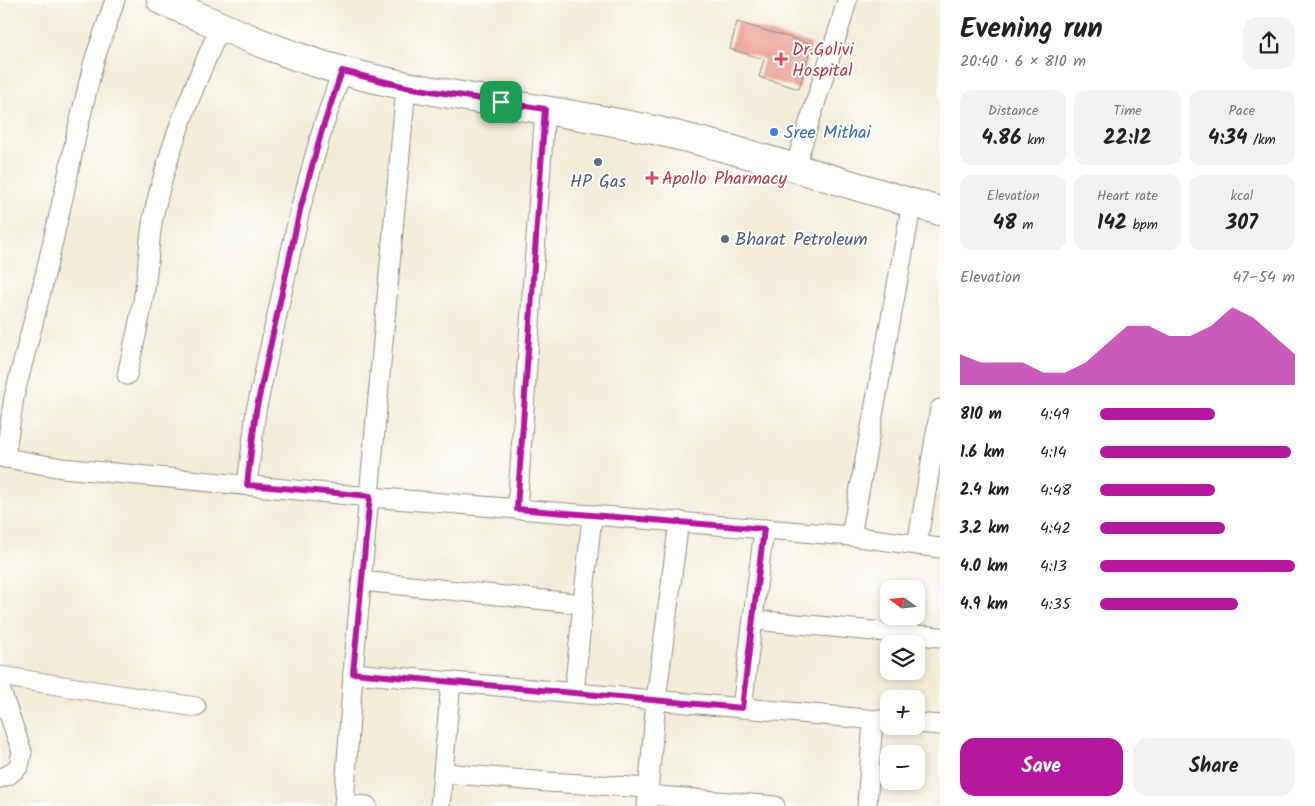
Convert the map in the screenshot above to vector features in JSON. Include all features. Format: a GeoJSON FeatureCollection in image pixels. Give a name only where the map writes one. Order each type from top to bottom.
{"type":"FeatureCollection","features":[{"type":"Feature","properties":{"kind":"main road"},"geometry":{"type":"LineString","coordinates":[[161,0],[197,7],[220,26],[307,60],[342,71],[406,87],[545,109],[655,131],[795,167],[940,211]]}},
{"type":"Feature","properties":{"kind":"street"},"geometry":{"type":"LineString","coordinates":[[115,0],[94,61],[45,274],[14,397],[3,457],[62,468],[517,509],[851,536],[940,548]]}},
{"type":"Feature","properties":{"kind":"street"},"geometry":{"type":"LineString","coordinates":[[795,167],[842,22],[847,0]]}},
{"type":"Feature","properties":{"kind":"street"},"geometry":{"type":"LineString","coordinates":[[127,375],[146,281],[153,215],[162,178],[208,52],[220,26]]}},
{"type":"Feature","properties":{"kind":"street"},"geometry":{"type":"LineString","coordinates":[[247,485],[260,395],[300,210],[322,130],[342,71]]}},
{"type":"Feature","properties":{"kind":"street"},"geometry":{"type":"LineString","coordinates":[[367,806],[344,805],[353,673],[406,87]]}},
{"type":"Feature","properties":{"kind":"street"},"geometry":{"type":"LineString","coordinates":[[517,509],[545,109]]}},
{"type":"Feature","properties":{"kind":"street"},"geometry":{"type":"LineString","coordinates":[[851,536],[912,204]]}},
{"type":"Feature","properties":{"kind":"street"},"geometry":{"type":"LineString","coordinates":[[917,544],[940,409]]}},
{"type":"Feature","properties":{"kind":"street"},"geometry":{"type":"LineString","coordinates":[[574,693],[592,515]]}},
{"type":"Feature","properties":{"kind":"street"},"geometry":{"type":"LineString","coordinates":[[648,796],[656,700],[679,521]]}},
{"type":"Feature","properties":{"kind":"street"},"geometry":{"type":"LineString","coordinates":[[742,708],[764,529]]}},
{"type":"Feature","properties":{"kind":"street"},"geometry":{"type":"LineString","coordinates":[[362,581],[583,604]]}},
{"type":"Feature","properties":{"kind":"street"},"geometry":{"type":"LineString","coordinates":[[753,620],[940,637]]}},
{"type":"Feature","properties":{"kind":"street"},"geometry":{"type":"LineString","coordinates":[[353,673],[880,720]]}},
{"type":"Feature","properties":{"kind":"street"},"geometry":{"type":"LineString","coordinates":[[0,676],[196,707]]}},
{"type":"Feature","properties":{"kind":"street"},"geometry":{"type":"LineString","coordinates":[[440,806],[451,682]]}},
{"type":"Feature","properties":{"kind":"street"},"geometry":{"type":"LineString","coordinates":[[0,688],[22,752],[19,766],[10,775],[0,778]]}},
{"type":"Feature","properties":{"kind":"street"},"geometry":{"type":"LineString","coordinates":[[925,724],[940,726]]}},
{"type":"Feature","properties":{"kind":"street"},"geometry":{"type":"LineString","coordinates":[[867,806],[880,726]]}},
{"type":"Feature","properties":{"kind":"street"},"geometry":{"type":"LineString","coordinates":[[444,773],[548,782],[648,796],[776,806]]}},
{"type":"Feature","properties":{"kind":"building"},"geometry":{"type":"Polygon","coordinates":[[[737,22],[812,44],[799,89],[759,77],[764,59],[730,49],[737,22]]]}},
{"type":"Feature","properties":{"kind":"place","name":"Dr.Golivi Hospital"},"geometry":{"type":"Point","coordinates":[781,59]}},
{"type":"Feature","properties":{"kind":"place","name":"Sree Mithai"},"geometry":{"type":"Point","coordinates":[774,132]}},
{"type":"Feature","properties":{"kind":"place","name":"HP Gas"},"geometry":{"type":"Point","coordinates":[598,162]}},
{"type":"Feature","properties":{"kind":"place","name":"Apollo Pharmacy"},"geometry":{"type":"Point","coordinates":[652,178]}},
{"type":"Feature","properties":{"kind":"place","name":"Bharat Petroleum"},"geometry":{"type":"Point","coordinates":[725,239]}},
{"type":"Feature","properties":{"kind":"route"},"geometry":{"type":"LineString","coordinates":[[342,71],[406,87],[501,102],[545,109],[517,509],[764,529],[742,708],[353,673],[370,496],[247,485],[256,411],[300,210],[322,130],[342,71]]}}]}
